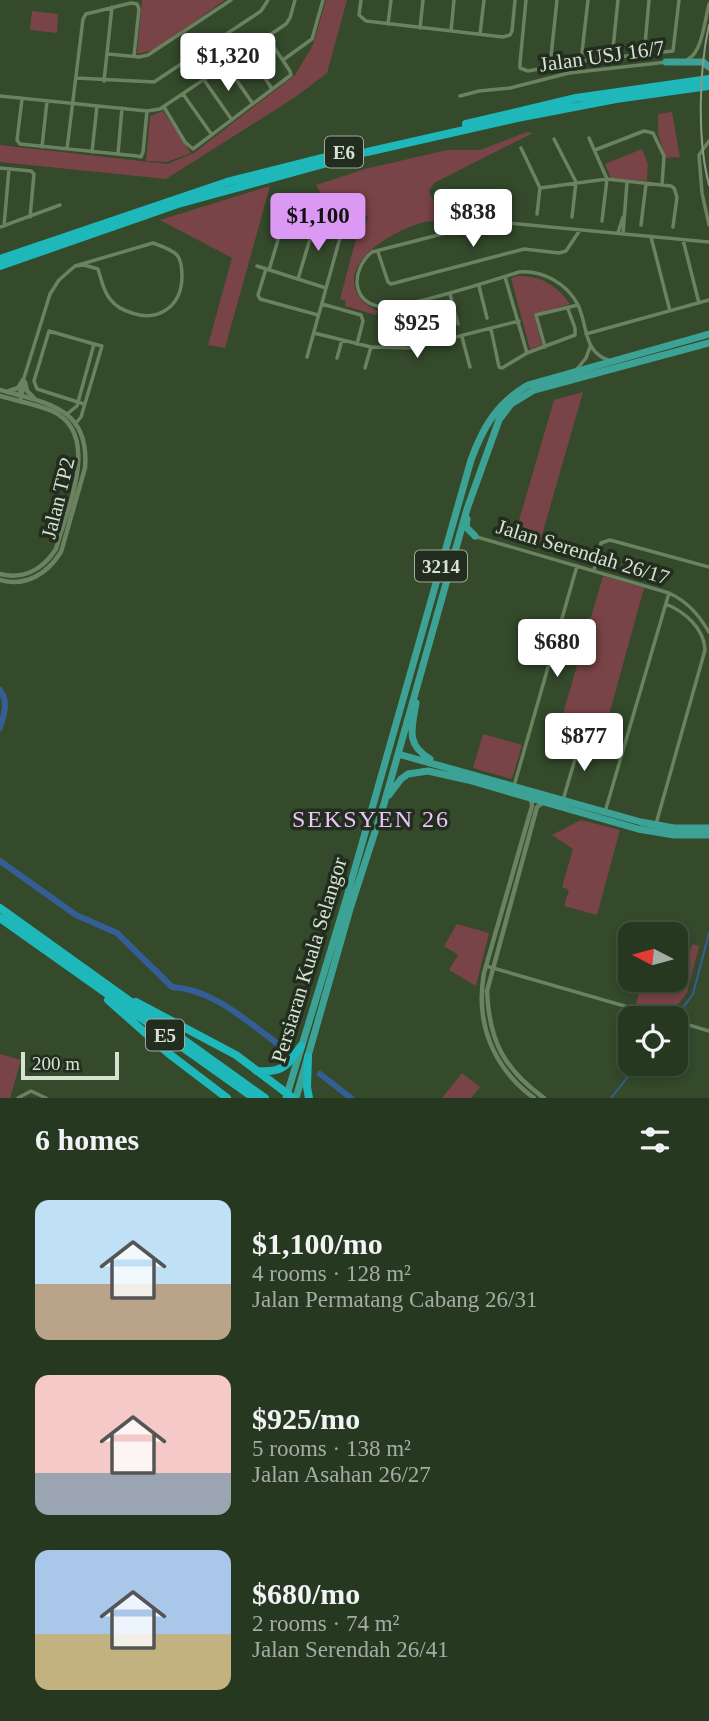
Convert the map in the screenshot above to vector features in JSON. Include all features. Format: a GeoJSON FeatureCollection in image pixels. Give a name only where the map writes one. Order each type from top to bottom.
{"type":"FeatureCollection","features":[{"type":"Feature","properties":{"kind":"highway","name":"E6"},"geometry":{"type":"LineString","coordinates":[[0,266],[178,204],[327,162],[517,118],[697,84],[709,79]]}},
{"type":"Feature","properties":{"kind":"highway","name":"E6"},"geometry":{"type":"LineString","coordinates":[[0,259],[162,202],[298,163],[560,101],[697,84],[709,86]]}},
{"type":"Feature","properties":{"kind":"highway","name":"E5"},"geometry":{"type":"LineString","coordinates":[[0,908],[265,1098]]}},
{"type":"Feature","properties":{"kind":"highway","name":"E5"},"geometry":{"type":"LineString","coordinates":[[0,918],[254,1098]]}},
{"type":"Feature","properties":{"kind":"highway"},"geometry":{"type":"LineString","coordinates":[[76,973],[168,1053],[227,1098]]}},
{"type":"Feature","properties":{"kind":"highway"},"geometry":{"type":"LineString","coordinates":[[114,992],[214,1043],[290,1097]]}},
{"type":"Feature","properties":{"kind":"highway"},"geometry":{"type":"LineString","coordinates":[[257,1071],[274,1072],[285,1067],[301,1046]]}},
{"type":"Feature","properties":{"kind":"highway"},"geometry":{"type":"LineString","coordinates":[[308,1057],[309,1098]]}},
{"type":"Feature","properties":{"kind":"main road"},"geometry":{"type":"LineString","coordinates":[[666,62],[703,61],[709,67]]}},
{"type":"Feature","properties":{"kind":"main road","name":"Persiaran Kuala Selangor"},"geometry":{"type":"LineString","coordinates":[[290,1097],[301,1046],[346,901],[460,499],[483,429],[494,413],[516,392],[528,385],[709,334]]}},
{"type":"Feature","properties":{"kind":"main road","name":"Persiaran Kuala Selangor"},"geometry":{"type":"LineString","coordinates":[[290,1097],[308,1057],[350,909],[384,804],[467,509],[499,420],[511,404],[534,390],[709,344]]}},
{"type":"Feature","properties":{"kind":"main road"},"geometry":{"type":"LineString","coordinates":[[475,536],[468,530],[466,523],[485,463]]}},
{"type":"Feature","properties":{"kind":"main road"},"geometry":{"type":"LineString","coordinates":[[457,545],[466,537],[475,536]]}},
{"type":"Feature","properties":{"kind":"main road"},"geometry":{"type":"LineString","coordinates":[[421,671],[411,732],[413,743],[418,751],[438,764]]}},
{"type":"Feature","properties":{"kind":"main road"},"geometry":{"type":"LineString","coordinates":[[346,901],[358,872],[391,759],[398,754],[656,825],[709,828]]}},
{"type":"Feature","properties":{"kind":"main road"},"geometry":{"type":"LineString","coordinates":[[384,804],[401,779],[415,771],[428,771],[652,832],[709,835]]}},
{"type":"Feature","properties":{"kind":"street"},"geometry":{"type":"LineString","coordinates":[[108,54],[143,56],[154,52],[231,0]]}},
{"type":"Feature","properties":{"kind":"street"},"geometry":{"type":"LineString","coordinates":[[76,78],[154,82],[261,11],[268,0]]}},
{"type":"Feature","properties":{"kind":"street"},"geometry":{"type":"LineString","coordinates":[[0,96],[147,111],[164,107],[288,22],[295,0]]}},
{"type":"Feature","properties":{"kind":"street"},"geometry":{"type":"LineString","coordinates":[[282,60],[312,39],[323,0]]}},
{"type":"Feature","properties":{"kind":"street"},"geometry":{"type":"LineString","coordinates":[[360,0],[359,15],[366,21],[503,37],[510,35],[515,0]]}},
{"type":"Feature","properties":{"kind":"street"},"geometry":{"type":"LineString","coordinates":[[388,24],[391,0]]}},
{"type":"Feature","properties":{"kind":"street"},"geometry":{"type":"LineString","coordinates":[[421,28],[423,0]]}},
{"type":"Feature","properties":{"kind":"street"},"geometry":{"type":"LineString","coordinates":[[451,31],[454,0]]}},
{"type":"Feature","properties":{"kind":"street"},"geometry":{"type":"LineString","coordinates":[[480,34],[484,0]]}},
{"type":"Feature","properties":{"kind":"street"},"geometry":{"type":"LineString","coordinates":[[526,0],[520,68],[528,71],[581,61],[673,51],[680,0]]}},
{"type":"Feature","properties":{"kind":"street"},"geometry":{"type":"LineString","coordinates":[[550,66],[557,0]]}},
{"type":"Feature","properties":{"kind":"street"},"geometry":{"type":"LineString","coordinates":[[581,61],[588,0]]}},
{"type":"Feature","properties":{"kind":"street"},"geometry":{"type":"LineString","coordinates":[[612,58],[618,0]]}},
{"type":"Feature","properties":{"kind":"street"},"geometry":{"type":"LineString","coordinates":[[643,56],[649,0]]}},
{"type":"Feature","properties":{"kind":"street"},"geometry":{"type":"LineString","coordinates":[[67,149],[83,19],[88,12],[137,4],[139,9],[134,56]]}},
{"type":"Feature","properties":{"kind":"street","name":"Jalan USJ 16/7"},"geometry":{"type":"LineString","coordinates":[[460,96],[510,88],[569,73],[689,59],[695,55],[709,5]]}},
{"type":"Feature","properties":{"kind":"street"},"geometry":{"type":"LineString","coordinates":[[104,80],[112,7]]}},
{"type":"Feature","properties":{"kind":"street"},"geometry":{"type":"LineString","coordinates":[[164,107],[185,142],[195,148],[289,77],[290,71],[267,37]]}},
{"type":"Feature","properties":{"kind":"street"},"geometry":{"type":"LineString","coordinates":[[247,50],[272,89]]}},
{"type":"Feature","properties":{"kind":"street"},"geometry":{"type":"LineString","coordinates":[[226,65],[253,104]]}},
{"type":"Feature","properties":{"kind":"street"},"geometry":{"type":"LineString","coordinates":[[204,80],[232,120]]}},
{"type":"Feature","properties":{"kind":"street"},"geometry":{"type":"LineString","coordinates":[[183,94],[212,135]]}},
{"type":"Feature","properties":{"kind":"street"},"geometry":{"type":"LineString","coordinates":[[22,98],[18,139],[22,145],[118,155],[141,157],[147,111]]}},
{"type":"Feature","properties":{"kind":"street"},"geometry":{"type":"LineString","coordinates":[[42,147],[47,101]]}},
{"type":"Feature","properties":{"kind":"street"},"geometry":{"type":"LineString","coordinates":[[92,152],[97,106]]}},
{"type":"Feature","properties":{"kind":"street"},"geometry":{"type":"LineString","coordinates":[[118,155],[122,108]]}},
{"type":"Feature","properties":{"kind":"street"},"geometry":{"type":"LineString","coordinates":[[595,150],[644,131],[653,133],[664,156],[662,185]]}},
{"type":"Feature","properties":{"kind":"street"},"geometry":{"type":"LineString","coordinates":[[589,138],[607,179],[602,221]]}},
{"type":"Feature","properties":{"kind":"street"},"geometry":{"type":"LineString","coordinates":[[554,139],[576,182],[572,217]]}},
{"type":"Feature","properties":{"kind":"street"},"geometry":{"type":"LineString","coordinates":[[709,141],[699,155],[702,193],[709,225]]}},
{"type":"Feature","properties":{"kind":"street"},"geometry":{"type":"LineString","coordinates":[[521,148],[540,188],[537,214]]}},
{"type":"Feature","properties":{"kind":"street"},"geometry":{"type":"LineString","coordinates":[[0,168],[31,171],[35,175],[30,217]]}},
{"type":"Feature","properties":{"kind":"street"},"geometry":{"type":"LineString","coordinates":[[9,169],[2,226],[60,205]]}},
{"type":"Feature","properties":{"kind":"street"},"geometry":{"type":"LineString","coordinates":[[540,188],[607,179],[671,186],[676,192],[674,227]]}},
{"type":"Feature","properties":{"kind":"street"},"geometry":{"type":"LineString","coordinates":[[621,234],[626,182]]}},
{"type":"Feature","properties":{"kind":"street"},"geometry":{"type":"LineString","coordinates":[[641,225],[646,184]]}},
{"type":"Feature","properties":{"kind":"street"},"geometry":{"type":"LineString","coordinates":[[290,200],[258,295],[260,299],[318,315]]}},
{"type":"Feature","properties":{"kind":"street"},"geometry":{"type":"LineString","coordinates":[[287,211],[362,232]]}},
{"type":"Feature","properties":{"kind":"street"},"geometry":{"type":"LineString","coordinates":[[298,279],[316,219]]}},
{"type":"Feature","properties":{"kind":"street"},"geometry":{"type":"LineString","coordinates":[[610,360],[596,354],[590,346],[578,305],[556,280],[527,272],[505,276],[450,294],[383,307],[362,297],[356,282],[358,270],[364,258],[372,252],[446,233],[502,223],[709,242]]}},
{"type":"Feature","properties":{"kind":"street"},"geometry":{"type":"LineString","coordinates":[[307,357],[343,228]]}},
{"type":"Feature","properties":{"kind":"street"},"geometry":{"type":"LineString","coordinates":[[378,252],[391,284],[524,249],[559,253],[566,251],[580,230]]}},
{"type":"Feature","properties":{"kind":"street"},"geometry":{"type":"LineString","coordinates":[[651,237],[670,311]]}},
{"type":"Feature","properties":{"kind":"street"},"geometry":{"type":"LineString","coordinates":[[683,240],[699,303]]}},
{"type":"Feature","properties":{"kind":"street"},"geometry":{"type":"LineString","coordinates":[[19,398],[50,294],[59,280],[75,266],[105,256],[142,245],[153,243],[165,247],[177,256],[182,271],[182,284],[177,299],[162,314],[146,317],[118,308],[106,294],[98,269],[105,256]]}},
{"type":"Feature","properties":{"kind":"street"},"geometry":{"type":"LineString","coordinates":[[75,266],[89,265],[98,269]]}},
{"type":"Feature","properties":{"kind":"street"},"geometry":{"type":"LineString","coordinates":[[257,266],[326,288]]}},
{"type":"Feature","properties":{"kind":"street"},"geometry":{"type":"LineString","coordinates":[[505,276],[527,353]]}},
{"type":"Feature","properties":{"kind":"street"},"geometry":{"type":"LineString","coordinates":[[479,286],[487,318]]}},
{"type":"Feature","properties":{"kind":"street"},"geometry":{"type":"LineString","coordinates":[[450,294],[458,324]]}},
{"type":"Feature","properties":{"kind":"street"},"geometry":{"type":"LineString","coordinates":[[586,334],[709,300]]}},
{"type":"Feature","properties":{"kind":"street"},"geometry":{"type":"LineString","coordinates":[[420,301],[430,333]]}},
{"type":"Feature","properties":{"kind":"street"},"geometry":{"type":"LineString","coordinates":[[322,304],[361,314],[363,321],[357,344]]}},
{"type":"Feature","properties":{"kind":"street"},"geometry":{"type":"LineString","coordinates":[[569,309],[578,305]]}},
{"type":"Feature","properties":{"kind":"street"},"geometry":{"type":"LineString","coordinates":[[491,329],[500,368],[527,353],[575,335],[569,309],[565,306],[536,315],[545,346]]}},
{"type":"Feature","properties":{"kind":"street"},"geometry":{"type":"LineString","coordinates":[[394,316],[404,348]]}},
{"type":"Feature","properties":{"kind":"street"},"geometry":{"type":"LineString","coordinates":[[314,333],[371,347],[421,348],[519,321]]}},
{"type":"Feature","properties":{"kind":"street"},"geometry":{"type":"LineString","coordinates":[[76,424],[81,416],[102,346],[49,331],[34,381],[37,389],[84,404]]}},
{"type":"Feature","properties":{"kind":"street"},"geometry":{"type":"LineString","coordinates":[[462,337],[470,368]]}},
{"type":"Feature","properties":{"kind":"street"},"geometry":{"type":"LineString","coordinates":[[337,358],[342,340]]}},
{"type":"Feature","properties":{"kind":"street"},"geometry":{"type":"LineString","coordinates":[[67,414],[75,409],[94,344]]}},
{"type":"Feature","properties":{"kind":"street"},"geometry":{"type":"LineString","coordinates":[[576,371],[586,358],[590,346]]}},
{"type":"Feature","properties":{"kind":"street"},"geometry":{"type":"LineString","coordinates":[[365,368],[371,347]]}},
{"type":"Feature","properties":{"kind":"street"},"geometry":{"type":"LineString","coordinates":[[0,392],[15,389],[24,381]]}},
{"type":"Feature","properties":{"kind":"street"},"geometry":{"type":"LineString","coordinates":[[24,381],[27,391],[36,399]]}},
{"type":"Feature","properties":{"kind":"street","name":"Jalan TP2"},"geometry":{"type":"LineString","coordinates":[[0,392],[53,411],[73,429],[80,447],[79,466],[55,549],[48,561],[26,574],[0,574]]}},
{"type":"Feature","properties":{"kind":"street","name":"Jalan TP2"},"geometry":{"type":"LineString","coordinates":[[0,579],[9,582],[38,576],[46,571],[61,552],[85,468],[86,447],[76,424],[67,414],[36,399],[19,398]]}},
{"type":"Feature","properties":{"kind":"street","name":"Jalan Serendah 26/17"},"geometry":{"type":"LineString","coordinates":[[475,536],[669,593],[682,599],[693,609],[709,632]]}},
{"type":"Feature","properties":{"kind":"street"},"geometry":{"type":"LineString","coordinates":[[594,570],[601,543],[610,540],[709,567]]}},
{"type":"Feature","properties":{"kind":"street"},"geometry":{"type":"LineString","coordinates":[[514,786],[577,565]]}},
{"type":"Feature","properties":{"kind":"street"},"geometry":{"type":"LineString","coordinates":[[605,812],[669,593]]}},
{"type":"Feature","properties":{"kind":"street"},"geometry":{"type":"LineString","coordinates":[[656,825],[705,650],[704,640],[693,622],[677,608],[666,604]]}},
{"type":"Feature","properties":{"kind":"street"},"geometry":{"type":"LineString","coordinates":[[563,800],[581,739]]}},
{"type":"Feature","properties":{"kind":"street"},"geometry":{"type":"LineString","coordinates":[[530,797],[532,806],[489,967],[486,991],[488,1016],[508,1065],[523,1082],[544,1098]]}},
{"type":"Feature","properties":{"kind":"street"},"geometry":{"type":"LineString","coordinates":[[534,1098],[508,1075],[488,1040],[482,1014],[481,991],[537,807],[544,801]]}},
{"type":"Feature","properties":{"kind":"street"},"geometry":{"type":"LineString","coordinates":[[489,967],[624,1006]]}},
{"type":"Feature","properties":{"kind":"street"},"geometry":{"type":"LineString","coordinates":[[688,1025],[709,1031]]}},
{"type":"Feature","properties":{"kind":"street"},"geometry":{"type":"LineString","coordinates":[[488,1040],[495,1037]]}},
{"type":"Feature","properties":{"kind":"street"},"geometry":{"type":"LineString","coordinates":[[19,1098],[31,1091],[46,1098]]}},
{"type":"Feature","properties":{"kind":"shaded area"},"geometry":{"type":"Polygon","coordinates":[[[142,0],[225,0],[154,50],[137,54],[142,0]]]}},
{"type":"Feature","properties":{"kind":"shaded area"},"geometry":{"type":"Polygon","coordinates":[[[326,0],[347,0],[327,73],[297,96],[166,179],[0,162],[0,145],[167,164],[194,153],[295,75],[313,45],[326,0]]]}},
{"type":"Feature","properties":{"kind":"shaded area"},"geometry":{"type":"Polygon","coordinates":[[[32,11],[58,14],[57,33],[30,30],[32,11]]]}},
{"type":"Feature","properties":{"kind":"shaded area"},"geometry":{"type":"Polygon","coordinates":[[[163,111],[191,153],[167,162],[146,161],[150,116],[163,111]]]}},
{"type":"Feature","properties":{"kind":"shaded area"},"geometry":{"type":"Polygon","coordinates":[[[672,112],[680,157],[666,158],[658,134],[658,114],[672,112]]]}},
{"type":"Feature","properties":{"kind":"shaded area"},"geometry":{"type":"Polygon","coordinates":[[[527,132],[533,133],[434,183],[429,191],[442,221],[411,226],[379,244],[362,260],[354,279],[356,290],[364,302],[378,311],[376,315],[345,306],[346,301],[340,299],[357,235],[363,236],[368,216],[328,205],[316,185],[365,169],[447,150],[480,150],[527,132]]]}},
{"type":"Feature","properties":{"kind":"shaded area"},"geometry":{"type":"Polygon","coordinates":[[[642,149],[648,164],[647,181],[611,178],[605,164],[642,149]]]}},
{"type":"Feature","properties":{"kind":"shaded area"},"geometry":{"type":"Polygon","coordinates":[[[270,186],[225,348],[208,345],[232,258],[160,220],[270,186]]]}},
{"type":"Feature","properties":{"kind":"shaded area"},"geometry":{"type":"Polygon","coordinates":[[[518,276],[548,283],[570,304],[534,315],[542,345],[530,349],[511,278],[518,276]]]}},
{"type":"Feature","properties":{"kind":"shaded area"},"geometry":{"type":"Polygon","coordinates":[[[583,392],[538,549],[513,541],[554,400],[583,392]]]}},
{"type":"Feature","properties":{"kind":"shaded area"},"geometry":{"type":"Polygon","coordinates":[[[603,576],[644,588],[601,744],[558,731],[603,576]]]}},
{"type":"Feature","properties":{"kind":"shaded area"},"geometry":{"type":"Polygon","coordinates":[[[483,734],[522,745],[512,779],[473,768],[483,734]]]}},
{"type":"Feature","properties":{"kind":"shaded area"},"geometry":{"type":"Polygon","coordinates":[[[581,820],[620,830],[597,915],[564,906],[569,890],[562,887],[573,849],[552,835],[581,820]]]}},
{"type":"Feature","properties":{"kind":"shaded area"},"geometry":{"type":"Polygon","coordinates":[[[457,924],[489,933],[476,986],[449,970],[458,955],[444,946],[457,924]]]}},
{"type":"Feature","properties":{"kind":"shaded area"},"geometry":{"type":"Polygon","coordinates":[[[692,944],[699,946],[688,989],[688,959],[692,944]]]}},
{"type":"Feature","properties":{"kind":"shaded area"},"geometry":{"type":"Polygon","coordinates":[[[639,992],[687,992],[677,1006],[646,1006],[636,1003],[639,992]]]}},
{"type":"Feature","properties":{"kind":"shaded area"},"geometry":{"type":"Polygon","coordinates":[[[0,1054],[21,1060],[10,1098],[0,1098],[0,1054]]]}},
{"type":"Feature","properties":{"kind":"shaded area"},"geometry":{"type":"Polygon","coordinates":[[[462,1073],[480,1087],[471,1098],[442,1098],[462,1073]]]}},
{"type":"Feature","properties":{"kind":"waterway"},"geometry":{"type":"LineString","coordinates":[[0,690],[5,704],[0,728]]}},
{"type":"Feature","properties":{"kind":"waterway"},"geometry":{"type":"LineString","coordinates":[[0,861],[76,915],[117,933],[172,987],[188,989],[218,1001],[286,1050]]}},
{"type":"Feature","properties":{"kind":"waterway"},"geometry":{"type":"LineString","coordinates":[[684,1006],[693,994],[709,933]]}},
{"type":"Feature","properties":{"kind":"waterway"},"geometry":{"type":"LineString","coordinates":[[320,1074],[351,1098]]}},
{"type":"Feature","properties":{"kind":"waterway"},"geometry":{"type":"LineString","coordinates":[[611,1098],[628,1076]]}},
{"type":"Feature","properties":{"kind":"tram line"},"geometry":{"type":"LineString","coordinates":[[709,25],[703,63],[701,105],[703,147],[709,185]]}},
{"type":"Feature","properties":{"kind":"district","name":"SEKSYEN 26"},"geometry":{"type":"Point","coordinates":[371,819]}}]}
